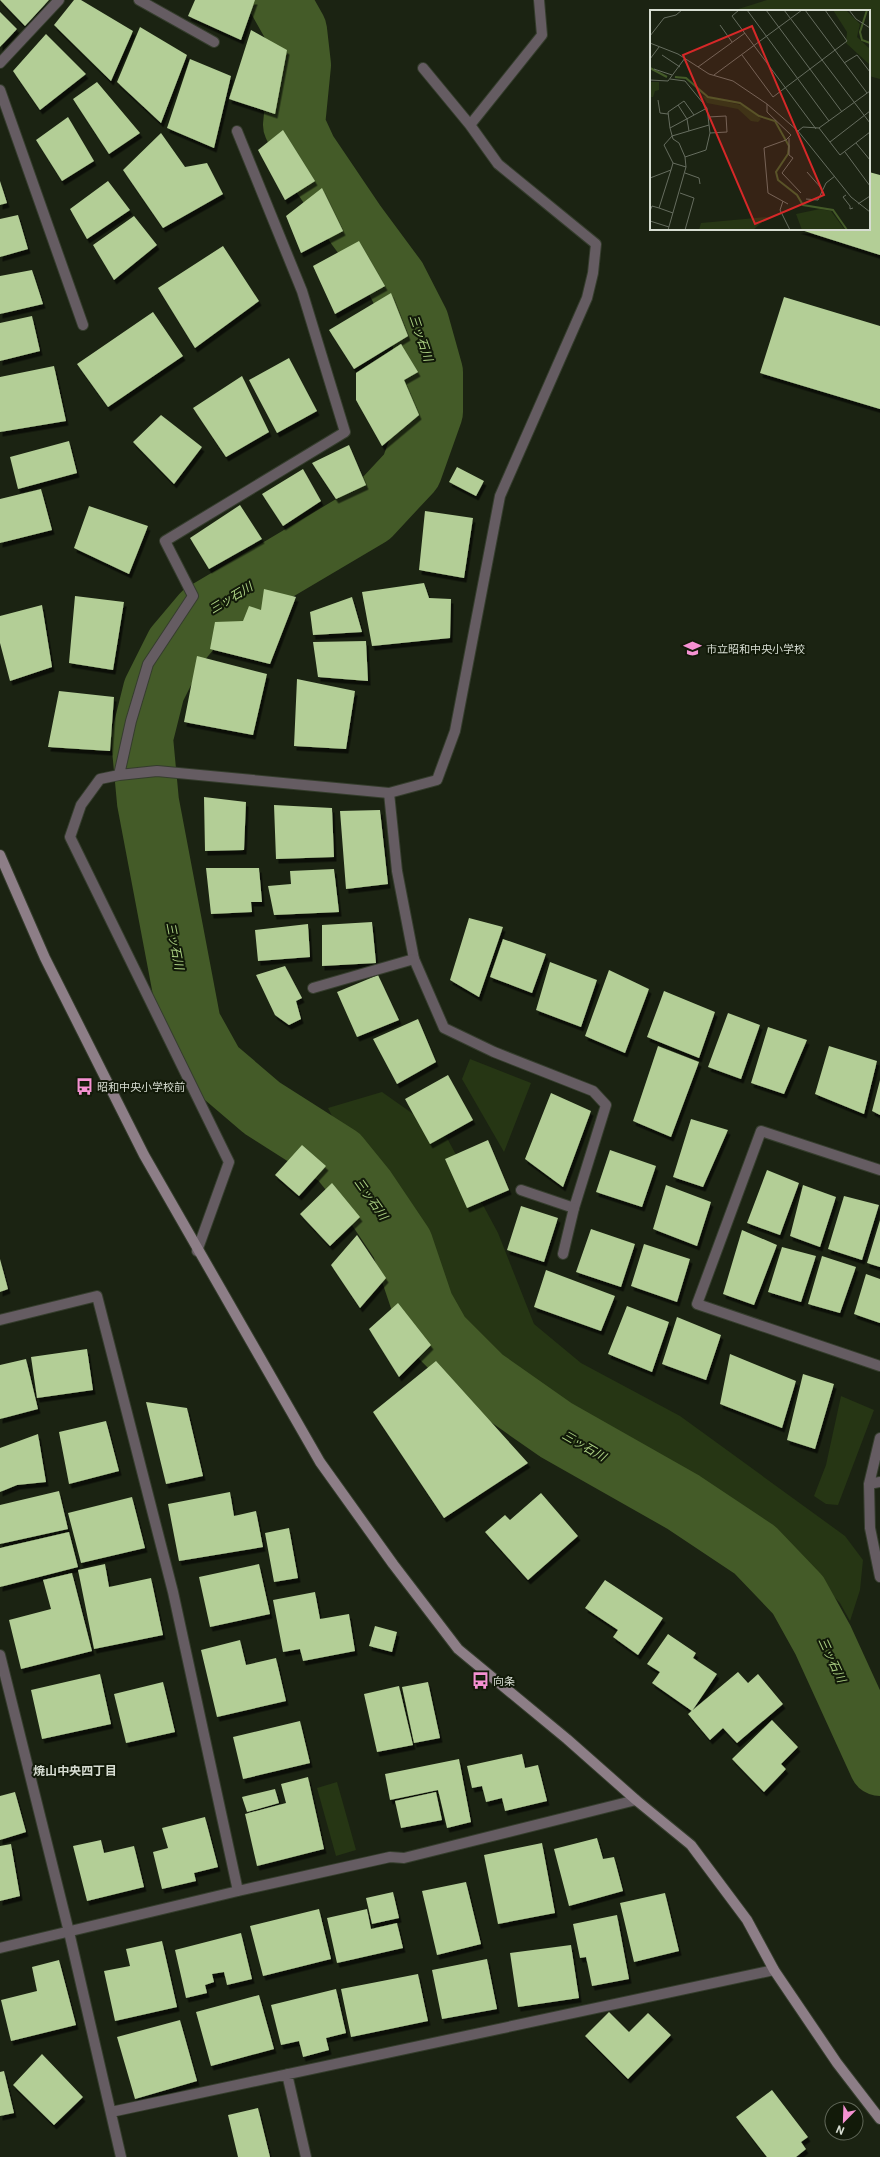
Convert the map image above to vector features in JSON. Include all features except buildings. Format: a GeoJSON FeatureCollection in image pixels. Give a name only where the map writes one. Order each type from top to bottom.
{"type":"FeatureCollection","features":[{"type":"Feature","properties":{"kind":"street"},"geometry":{"type":"LineString","coordinates":[[0,63],[59,0]]}},
{"type":"Feature","properties":{"kind":"street"},"geometry":{"type":"LineString","coordinates":[[139,0],[214,42]]}},
{"type":"Feature","properties":{"kind":"street"},"geometry":{"type":"LineString","coordinates":[[470,125],[542,35],[539,0]]}},
{"type":"Feature","properties":{"kind":"street"},"geometry":{"type":"LineString","coordinates":[[197,1250],[229,1162],[70,837],[81,805],[100,779],[131,773],[157,771],[389,793],[437,780],[455,731],[500,496],[587,298],[593,273],[596,244],[498,164],[470,125],[423,68]]}},
{"type":"Feature","properties":{"kind":"street"},"geometry":{"type":"LineString","coordinates":[[0,90],[83,325]]}},
{"type":"Feature","properties":{"kind":"street"},"geometry":{"type":"LineString","coordinates":[[119,775],[130,721],[148,664],[193,596],[166,541],[345,432],[302,291],[237,131]]}},
{"type":"Feature","properties":{"kind":"street"},"geometry":{"type":"LineString","coordinates":[[389,793],[397,871],[414,960],[444,1028],[494,1052],[593,1091],[606,1105],[574,1208],[563,1254]]}},
{"type":"Feature","properties":{"kind":"street"},"geometry":{"type":"LineString","coordinates":[[0,855],[45,958],[144,1155],[197,1250],[320,1462],[393,1564],[458,1649],[567,1738],[636,1800],[691,1845],[747,1920],[774,1970],[837,2063],[880,2118]]}},
{"type":"Feature","properties":{"kind":"street"},"geometry":{"type":"LineString","coordinates":[[313,988],[414,960]]}},
{"type":"Feature","properties":{"kind":"street"},"geometry":{"type":"LineString","coordinates":[[880,1170],[761,1131],[697,1304],[880,1366]]}},
{"type":"Feature","properties":{"kind":"street"},"geometry":{"type":"LineString","coordinates":[[521,1190],[574,1208]]}},
{"type":"Feature","properties":{"kind":"street"},"geometry":{"type":"LineString","coordinates":[[0,1320],[97,1296],[173,1592],[238,1891]]}},
{"type":"Feature","properties":{"kind":"street"},"geometry":{"type":"LineString","coordinates":[[880,1438],[869,1484],[870,1528],[880,1577]]}},
{"type":"Feature","properties":{"kind":"street"},"geometry":{"type":"LineString","coordinates":[[869,1484],[880,1482]]}},
{"type":"Feature","properties":{"kind":"street"},"geometry":{"type":"LineString","coordinates":[[0,1655],[69,1932],[121,2157]]}},
{"type":"Feature","properties":{"kind":"street"},"geometry":{"type":"LineString","coordinates":[[0,1948],[238,1891],[390,1858],[404,1858],[636,1800]]}},
{"type":"Feature","properties":{"kind":"street"},"geometry":{"type":"LineString","coordinates":[[111,2112],[774,1970]]}},
{"type":"Feature","properties":{"kind":"street"},"geometry":{"type":"LineString","coordinates":[[287,2074],[306,2157]]}},
{"type":"Feature","properties":{"kind":"green space"},"geometry":{"type":"Polygon","coordinates":[[[767,0],[880,0],[880,79],[870,76],[870,10],[735,10],[767,0]]]}},
{"type":"Feature","properties":{"kind":"green space"},"geometry":{"type":"Polygon","coordinates":[[[470,1059],[531,1083],[504,1152],[462,1079],[470,1059]]]}},
{"type":"Feature","properties":{"kind":"green space"},"geometry":{"type":"Polygon","coordinates":[[[382,1092],[447,1138],[498,1233],[534,1324],[581,1363],[680,1416],[845,1536],[863,1560],[860,1590],[850,1621],[840,1603],[788,1549],[729,1507],[589,1434],[497,1370],[445,1321],[432,1293],[414,1227],[356,1163],[328,1108],[382,1092]]]}},
{"type":"Feature","properties":{"kind":"green space"},"geometry":{"type":"Polygon","coordinates":[[[841,1396],[874,1410],[838,1505],[826,1504],[814,1496],[826,1465],[841,1396]]]}},
{"type":"Feature","properties":{"kind":"green space"},"geometry":{"type":"Polygon","coordinates":[[[337,1782],[356,1850],[336,1856],[317,1788],[337,1782]]]}},
{"type":"Feature","properties":{"kind":"waterway","name":"三ッ石川"},"geometry":{"type":"LineString","coordinates":[[279,0],[296,30],[300,65],[294,125],[306,151],[356,225],[396,279],[418,322],[432,372],[432,412],[411,471],[370,515],[203,614],[176,646],[154,690],[142,738],[148,802],[190,1024],[214,1067],[262,1108],[339,1157],[365,1189],[402,1244],[423,1306],[440,1336],[482,1378],[556,1430],[683,1502],[755,1550],[798,1595],[823,1640],[880,1765]]}},
{"type":"Feature","properties":{"kind":"place","name":"市立昭和中央小学校"},"geometry":{"type":"Point","coordinates":[693,649]}},
{"type":"Feature","properties":{"kind":"place","name":"昭和中央小学校前"},"geometry":{"type":"Point","coordinates":[84,1087]}},
{"type":"Feature","properties":{"kind":"place","name":"向条"},"geometry":{"type":"Point","coordinates":[480,1681]}},
{"type":"Feature","properties":{"kind":"district","name":"焼山中央四丁目"},"geometry":{"type":"Point","coordinates":[75,1771]}}]}
